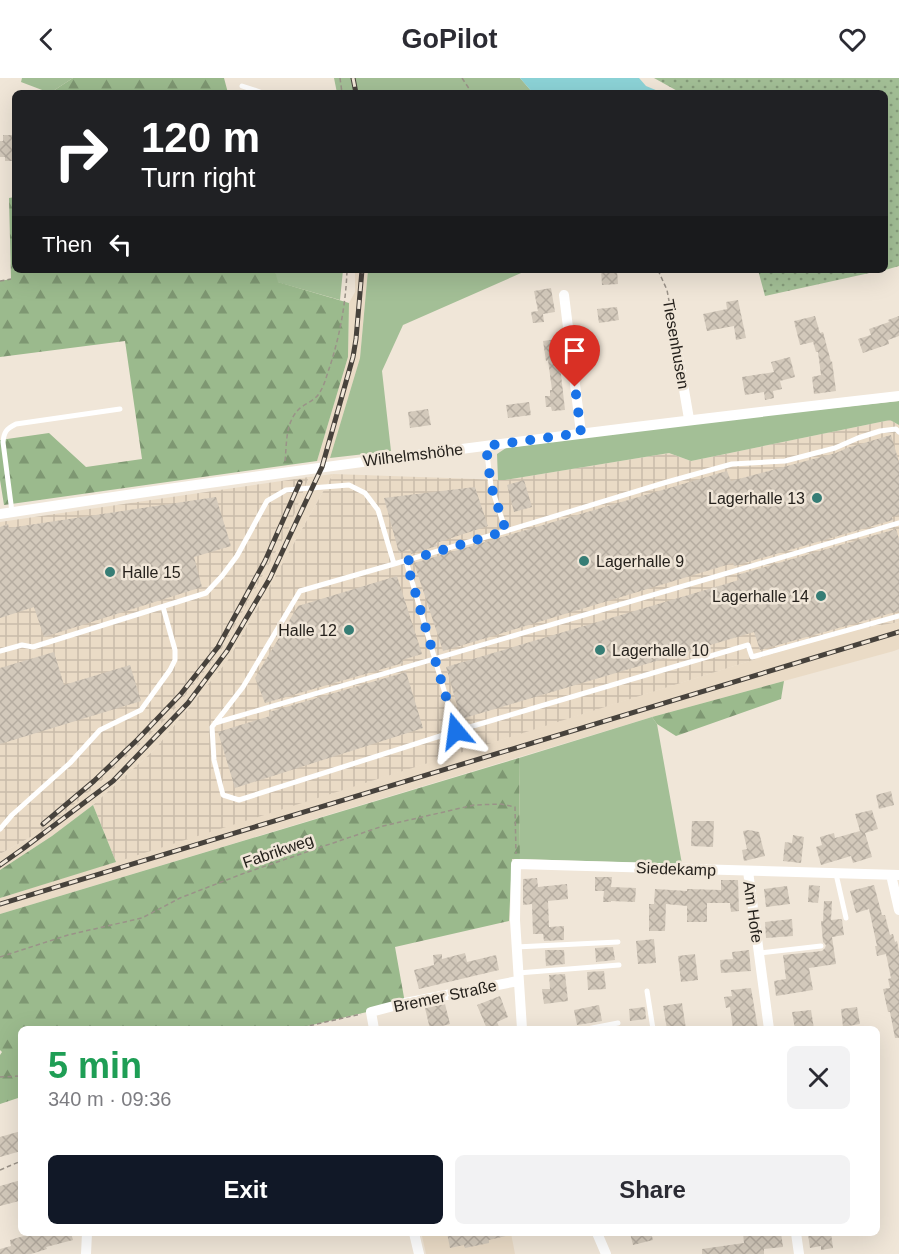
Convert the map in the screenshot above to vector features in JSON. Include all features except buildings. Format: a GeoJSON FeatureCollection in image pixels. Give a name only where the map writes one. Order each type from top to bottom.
{"type":"FeatureCollection","features":[{"type":"Feature","properties":{"kind":"street"},"geometry":{"type":"LineString","coordinates":[[564,295],[581,433]]}},
{"type":"Feature","properties":{"kind":"street","name":"Tiesenhusen"},"geometry":{"type":"LineString","coordinates":[[676,343],[689,420]]}},
{"type":"Feature","properties":{"kind":"street","name":"Wilhelmshöhe"},"geometry":{"type":"LineString","coordinates":[[0,514],[284,472],[581,433],[899,396]]}},
{"type":"Feature","properties":{"kind":"street"},"geometry":{"type":"LineString","coordinates":[[516,864],[515,920],[522,1026]]}},
{"type":"Feature","properties":{"kind":"street","name":"Siedekamp"},"geometry":{"type":"LineString","coordinates":[[516,864],[895,875]]}},
{"type":"Feature","properties":{"kind":"street","name":"Am Hofe"},"geometry":{"type":"LineString","coordinates":[[748,871],[769,1026]]}},
{"type":"Feature","properties":{"kind":"street"},"geometry":{"type":"LineString","coordinates":[[895,875],[899,910]]}},
{"type":"Feature","properties":{"kind":"street","name":"Bremer Straße"},"geometry":{"type":"LineString","coordinates":[[371,1012],[518,977]]}},
{"type":"Feature","properties":{"kind":"street"},"geometry":{"type":"LineString","coordinates":[[371,1012],[373,1026]]}},
{"type":"Feature","properties":{"kind":"street"},"geometry":{"type":"LineString","coordinates":[[86,1254],[87,1236]]}},
{"type":"Feature","properties":{"kind":"street"},"geometry":{"type":"LineString","coordinates":[[415,1236],[419,1254]]}},
{"type":"Feature","properties":{"kind":"street"},"geometry":{"type":"LineString","coordinates":[[598,1236],[606,1254]]}},
{"type":"Feature","properties":{"kind":"street"},"geometry":{"type":"LineString","coordinates":[[796,1236],[799,1254]]}},
{"type":"Feature","properties":{"kind":"lane"},"geometry":{"type":"LineString","coordinates":[[242,86],[254,90]]}},
{"type":"Feature","properties":{"kind":"lane"},"geometry":{"type":"LineString","coordinates":[[12,512],[3,442],[8,428],[16,424],[120,409]]}},
{"type":"Feature","properties":{"kind":"lane"},"geometry":{"type":"LineString","coordinates":[[899,432],[896,429],[880,431],[835,447],[784,461],[732,464],[300,591],[243,687],[212,727],[214,760],[224,795],[239,800],[456,731],[748,645],[752,657],[899,616]]}},
{"type":"Feature","properties":{"kind":"lane"},"geometry":{"type":"LineString","coordinates":[[486,446],[491,486],[506,531]]}},
{"type":"Feature","properties":{"kind":"lane"},"geometry":{"type":"LineString","coordinates":[[0,651],[22,645],[33,646],[206,593],[237,556],[254,521],[267,501],[286,490],[349,485],[365,493],[378,510],[394,564]]}},
{"type":"Feature","properties":{"kind":"lane"},"geometry":{"type":"LineString","coordinates":[[215,723],[899,523]]}},
{"type":"Feature","properties":{"kind":"lane"},"geometry":{"type":"LineString","coordinates":[[406,561],[456,731]]}},
{"type":"Feature","properties":{"kind":"lane"},"geometry":{"type":"LineString","coordinates":[[0,829],[12,815],[70,763],[100,730],[141,710],[175,660],[175,650],[163,607]]}},
{"type":"Feature","properties":{"kind":"lane"},"geometry":{"type":"LineString","coordinates":[[836,874],[846,918]]}},
{"type":"Feature","properties":{"kind":"lane"},"geometry":{"type":"LineString","coordinates":[[516,947],[618,942]]}},
{"type":"Feature","properties":{"kind":"lane","name":"Am Hofe"},"geometry":{"type":"LineString","coordinates":[[759,953],[821,946]]}},
{"type":"Feature","properties":{"kind":"lane"},"geometry":{"type":"LineString","coordinates":[[518,977],[619,965]]}},
{"type":"Feature","properties":{"kind":"lane"},"geometry":{"type":"LineString","coordinates":[[647,991],[653,1026]]}},
{"type":"Feature","properties":{"kind":"lane"},"geometry":{"type":"LineString","coordinates":[[602,1026],[618,1023]]}},
{"type":"Feature","properties":{"kind":"path"},"geometry":{"type":"LineString","coordinates":[[284,472],[288,426],[300,407],[319,395],[338,342],[347,273]]}},
{"type":"Feature","properties":{"kind":"path","name":"Tiesenhusen"},"geometry":{"type":"LineString","coordinates":[[659,273],[667,290],[676,343]]}},
{"type":"Feature","properties":{"kind":"path"},"geometry":{"type":"LineString","coordinates":[[0,281],[11,279]]}},
{"type":"Feature","properties":{"kind":"path","name":"Fabrikweg"},"geometry":{"type":"LineString","coordinates":[[0,957],[68,935],[142,918],[180,898],[242,874],[383,826],[474,805],[501,804],[515,807],[516,864]]}},
{"type":"Feature","properties":{"kind":"path"},"geometry":{"type":"LineString","coordinates":[[308,1026],[371,1012]]}},
{"type":"Feature","properties":{"kind":"path"},"geometry":{"type":"LineString","coordinates":[[0,1077],[18,1076]]}},
{"type":"Feature","properties":{"kind":"path"},"geometry":{"type":"LineString","coordinates":[[0,1170],[18,1162]]}},
{"type":"Feature","properties":{"kind":"shaded area"},"geometry":{"type":"Polygon","coordinates":[[[355,273],[368,273],[360,358],[330,458],[317,461],[348,357],[349,303],[355,292],[355,273]]]}},
{"type":"Feature","properties":{"kind":"shaded area"},"geometry":{"type":"Polygon","coordinates":[[[890,420],[899,425],[899,622],[838,633],[116,862],[93,805],[155,749],[228,660],[333,474],[505,480],[669,453],[691,461],[890,420]]]}},
{"type":"Feature","properties":{"kind":"shaded area"},"geometry":{"type":"Polygon","coordinates":[[[333,474],[228,660],[155,749],[93,805],[52,836],[0,870],[0,854],[45,829],[170,715],[222,649],[289,528],[309,477],[333,474]]]}},
{"type":"Feature","properties":{"kind":"shaded area"},"geometry":{"type":"Polygon","coordinates":[[[309,477],[289,528],[222,649],[170,715],[97,785],[45,829],[0,854],[0,522],[309,477]]]}},
{"type":"Feature","properties":{"kind":"shaded area"},"geometry":{"type":"Polygon","coordinates":[[[899,622],[899,649],[894,651],[652,717],[0,914],[0,898],[838,633],[899,622]]]}},
{"type":"Feature","properties":{"kind":"shaded area"},"geometry":{"type":"Polygon","coordinates":[[[422,1236],[512,1236],[515,1254],[426,1254],[422,1236]]]}},
{"type":"Feature","properties":{"kind":"green space"},"geometry":{"type":"Polygon","coordinates":[[[22,78],[73,78],[55,90],[42,90],[21,82],[22,78]]]}},
{"type":"Feature","properties":{"kind":"green space"},"geometry":{"type":"Polygon","coordinates":[[[73,78],[224,78],[227,90],[55,90],[73,78]]]}},
{"type":"Feature","properties":{"kind":"green space"},"geometry":{"type":"Polygon","coordinates":[[[334,78],[520,78],[530,90],[336,90],[334,78]]]}},
{"type":"Feature","properties":{"kind":"green space"},"geometry":{"type":"Polygon","coordinates":[[[654,78],[899,78],[899,266],[888,269],[888,90],[676,90],[654,78]]]}},
{"type":"Feature","properties":{"kind":"green space"},"geometry":{"type":"Polygon","coordinates":[[[9,198],[12,198],[12,273],[276,273],[278,282],[349,303],[348,357],[317,461],[4,505],[0,480],[0,440],[49,433],[86,467],[142,459],[125,341],[0,357],[0,281],[11,279],[9,198]]]}},
{"type":"Feature","properties":{"kind":"green space"},"geometry":{"type":"Polygon","coordinates":[[[276,273],[343,273],[340,300],[277,282],[276,273]]]}},
{"type":"Feature","properties":{"kind":"green space"},"geometry":{"type":"Polygon","coordinates":[[[368,273],[521,273],[403,325],[382,371],[391,451],[330,458],[360,358],[368,273]]]}},
{"type":"Feature","properties":{"kind":"green space"},"geometry":{"type":"Polygon","coordinates":[[[759,273],[869,273],[765,296],[759,273]]]}},
{"type":"Feature","properties":{"kind":"green space"},"geometry":{"type":"Polygon","coordinates":[[[899,401],[899,425],[890,420],[691,461],[669,453],[498,480],[497,454],[506,448],[692,423],[899,401]]]}},
{"type":"Feature","properties":{"kind":"green space"},"geometry":{"type":"Polygon","coordinates":[[[784,681],[781,699],[676,736],[657,724],[652,717],[784,681]]]}},
{"type":"Feature","properties":{"kind":"green space"},"geometry":{"type":"Polygon","coordinates":[[[652,717],[657,724],[682,864],[520,859],[519,758],[652,717]]]}},
{"type":"Feature","properties":{"kind":"green space"},"geometry":{"type":"Polygon","coordinates":[[[519,758],[520,859],[512,859],[509,921],[395,947],[405,1003],[308,1026],[18,1026],[18,1098],[0,1104],[0,1055],[2,1052],[0,1050],[0,914],[519,758]]]}},
{"type":"Feature","properties":{"kind":"green space"},"geometry":{"type":"Polygon","coordinates":[[[93,805],[116,862],[0,898],[0,870],[52,836],[93,805]]]}},
{"type":"Feature","properties":{"kind":"water"},"geometry":{"type":"Polygon","coordinates":[[[520,78],[639,78],[646,86],[656,90],[530,90],[520,78]]]}},
{"type":"Feature","properties":{"kind":"railway"},"geometry":{"type":"LineString","coordinates":[[353,78],[355,90]]}},
{"type":"Feature","properties":{"kind":"railway"},"geometry":{"type":"LineString","coordinates":[[0,865],[113,781],[188,703],[227,651],[270,578],[322,467],[353,357],[362,273]]}},
{"type":"Feature","properties":{"kind":"railway"},"geometry":{"type":"LineString","coordinates":[[43,824],[94,781],[138,739],[180,695],[218,647],[265,561],[300,482]]}},
{"type":"Feature","properties":{"kind":"railway"},"geometry":{"type":"LineString","coordinates":[[0,904],[899,632]]}},
{"type":"Feature","properties":{"kind":"place","name":"Lagerhalle 13"},"geometry":{"type":"Point","coordinates":[817,498]}},
{"type":"Feature","properties":{"kind":"place","name":"Lagerhalle 9"},"geometry":{"type":"Point","coordinates":[584,561]}},
{"type":"Feature","properties":{"kind":"place","name":"Halle 15"},"geometry":{"type":"Point","coordinates":[110,572]}},
{"type":"Feature","properties":{"kind":"place","name":"Lagerhalle 14"},"geometry":{"type":"Point","coordinates":[821,596]}},
{"type":"Feature","properties":{"kind":"place","name":"Halle 12"},"geometry":{"type":"Point","coordinates":[349,630]}},
{"type":"Feature","properties":{"kind":"place","name":"Lagerhalle 10"},"geometry":{"type":"Point","coordinates":[600,650]}},
{"type":"Feature","properties":{"kind":"route"},"geometry":{"type":"LineString","coordinates":[[456,731],[406,561],[506,531],[491,486],[486,446],[581,433],[575,387]]}}]}
